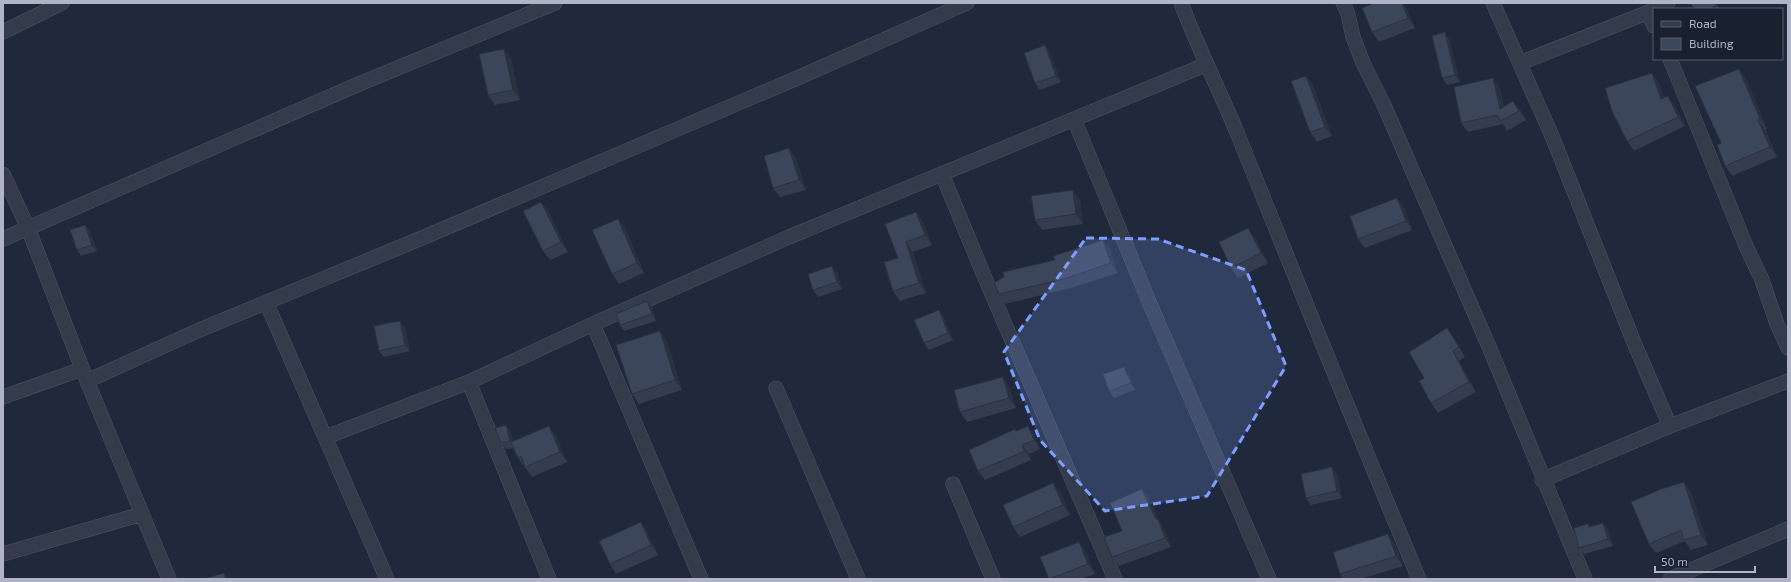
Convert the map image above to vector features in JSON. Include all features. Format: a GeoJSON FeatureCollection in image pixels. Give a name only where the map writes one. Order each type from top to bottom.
{"type":"FeatureCollection","features":[{"type":"Feature","properties":{"kind":"street"},"geometry":{"type":"LineString","coordinates":[[3,32],[62,3]]}},
{"type":"Feature","properties":{"kind":"street"},"geometry":{"type":"LineString","coordinates":[[3,239],[359,84],[555,3]]}},
{"type":"Feature","properties":{"kind":"street"},"geometry":{"type":"LineString","coordinates":[[3,397],[84,375],[266,302],[802,76],[967,3]]}},
{"type":"Feature","properties":{"kind":"street"},"geometry":{"type":"LineString","coordinates":[[1181,3],[1205,65],[1237,133],[1347,407],[1419,579]]}},
{"type":"Feature","properties":{"kind":"street"},"geometry":{"type":"LineString","coordinates":[[1343,3],[1348,14],[1353,37],[1363,63],[1383,103],[1490,349],[1542,480],[1584,579]]}},
{"type":"Feature","properties":{"kind":"street"},"geometry":{"type":"LineString","coordinates":[[1493,3],[1552,136],[1635,345],[1670,426]]}},
{"type":"Feature","properties":{"kind":"street"},"geometry":{"type":"LineString","coordinates":[[1657,8],[1668,3]]}},
{"type":"Feature","properties":{"kind":"street"},"geometry":{"type":"LineString","coordinates":[[1520,63],[1652,10]]}},
{"type":"Feature","properties":{"kind":"street"},"geometry":{"type":"LineString","coordinates":[[1670,60],[1746,246],[1762,280],[1777,324],[1788,348]]}},
{"type":"Feature","properties":{"kind":"street"},"geometry":{"type":"LineString","coordinates":[[326,437],[469,382],[593,324],[789,237],[1205,65]]}},
{"type":"Feature","properties":{"kind":"street"},"geometry":{"type":"LineString","coordinates":[[1074,119],[1150,304],[1269,579]]}},
{"type":"Feature","properties":{"kind":"street"},"geometry":{"type":"LineString","coordinates":[[3,174],[28,228],[84,375],[169,579]]}},
{"type":"Feature","properties":{"kind":"street"},"geometry":{"type":"LineString","coordinates":[[942,174],[997,307],[1115,579]]}},
{"type":"Feature","properties":{"kind":"street"},"geometry":{"type":"LineString","coordinates":[[266,302],[387,579]]}},
{"type":"Feature","properties":{"kind":"street"},"geometry":{"type":"LineString","coordinates":[[593,324],[701,579]]}},
{"type":"Feature","properties":{"kind":"street"},"geometry":{"type":"LineString","coordinates":[[1542,480],[1670,426],[1788,381]]}},
{"type":"Feature","properties":{"kind":"street"},"geometry":{"type":"LineString","coordinates":[[469,382],[549,579]]}},
{"type":"Feature","properties":{"kind":"street"},"geometry":{"type":"LineString","coordinates":[[776,388],[858,579]]}},
{"type":"Feature","properties":{"kind":"street"},"geometry":{"type":"LineString","coordinates":[[953,484],[993,579]]}},
{"type":"Feature","properties":{"kind":"street"},"geometry":{"type":"LineString","coordinates":[[3,554],[142,514]]}},
{"type":"Feature","properties":{"kind":"street"},"geometry":{"type":"LineString","coordinates":[[1670,579],[1788,529]]}},
{"type":"Feature","properties":{"kind":"highlighted area"},"geometry":{"type":"Polygon","coordinates":[[[1086,238],[1158,239],[1246,270],[1286,366],[1207,496],[1105,511],[1040,440],[1004,352],[1086,238]]]}},
{"type":"Feature","properties":{"kind":"building"},"geometry":{"type":"Polygon","coordinates":[[[1374,3],[1402,3],[1408,18],[1372,32],[1362,8],[1374,3]]]}},
{"type":"Feature","properties":{"kind":"building"},"geometry":{"type":"Polygon","coordinates":[[[1691,3],[1715,3],[1716,6],[1711,8],[1694,8],[1691,3]]]}},
{"type":"Feature","properties":{"kind":"building"},"geometry":{"type":"Polygon","coordinates":[[[1445,32],[1455,75],[1442,78],[1432,36],[1445,32]]]}},
{"type":"Feature","properties":{"kind":"building"},"geometry":{"type":"Polygon","coordinates":[[[1045,45],[1056,76],[1035,83],[1024,53],[1045,45]]]}},
{"type":"Feature","properties":{"kind":"building"},"geometry":{"type":"Polygon","coordinates":[[[504,49],[513,90],[488,95],[479,54],[504,49]]]}},
{"type":"Feature","properties":{"kind":"building"},"geometry":{"type":"Polygon","coordinates":[[[1739,69],[1770,147],[1725,166],[1717,145],[1721,143],[1695,86],[1739,69]]]}},
{"type":"Feature","properties":{"kind":"building"},"geometry":{"type":"Polygon","coordinates":[[[1652,73],[1661,99],[1668,96],[1678,117],[1627,141],[1612,111],[1605,88],[1652,73]]]}},
{"type":"Feature","properties":{"kind":"building"},"geometry":{"type":"Polygon","coordinates":[[[1306,76],[1325,127],[1310,132],[1291,81],[1306,76]]]}},
{"type":"Feature","properties":{"kind":"building"},"geometry":{"type":"Polygon","coordinates":[[[1493,78],[1500,109],[1513,101],[1519,111],[1501,121],[1497,115],[1461,123],[1454,87],[1493,78]]]}},
{"type":"Feature","properties":{"kind":"building"},"geometry":{"type":"Polygon","coordinates":[[[789,148],[799,180],[773,188],[764,156],[789,148]]]}},
{"type":"Feature","properties":{"kind":"building"},"geometry":{"type":"Polygon","coordinates":[[[1073,190],[1076,214],[1035,220],[1031,196],[1073,190]]]}},
{"type":"Feature","properties":{"kind":"building"},"geometry":{"type":"Polygon","coordinates":[[[1397,198],[1406,221],[1358,239],[1350,216],[1397,198]]]}},
{"type":"Feature","properties":{"kind":"building"},"geometry":{"type":"Polygon","coordinates":[[[541,202],[561,242],[543,251],[523,211],[541,202]]]}},
{"type":"Feature","properties":{"kind":"building"},"geometry":{"type":"Polygon","coordinates":[[[916,212],[925,235],[906,242],[919,283],[893,291],[884,262],[898,258],[885,224],[916,212]]]}},
{"type":"Feature","properties":{"kind":"building"},"geometry":{"type":"Polygon","coordinates":[[[618,219],[637,263],[612,274],[592,230],[618,219]]]}},
{"type":"Feature","properties":{"kind":"building"},"geometry":{"type":"Polygon","coordinates":[[[85,225],[92,245],[77,250],[70,230],[85,225]]]}},
{"type":"Feature","properties":{"kind":"building"},"geometry":{"type":"Polygon","coordinates":[[[1248,228],[1261,253],[1231,268],[1219,242],[1248,228]]]}},
{"type":"Feature","properties":{"kind":"building"},"geometry":{"type":"Polygon","coordinates":[[[1103,240],[1111,263],[1064,279],[999,294],[994,283],[1004,277],[1003,272],[1055,260],[1053,256],[1103,240]]]}},
{"type":"Feature","properties":{"kind":"building"},"geometry":{"type":"Polygon","coordinates":[[[832,266],[837,282],[813,290],[808,274],[832,266]]]}},
{"type":"Feature","properties":{"kind":"building"},"geometry":{"type":"Polygon","coordinates":[[[647,301],[652,314],[620,325],[616,314],[647,301]]]}},
{"type":"Feature","properties":{"kind":"building"},"geometry":{"type":"Polygon","coordinates":[[[939,310],[948,333],[924,343],[914,320],[939,310]]]}},
{"type":"Feature","properties":{"kind":"building"},"geometry":{"type":"Polygon","coordinates":[[[400,321],[405,345],[379,351],[374,326],[400,321]]]}},
{"type":"Feature","properties":{"kind":"building"},"geometry":{"type":"Polygon","coordinates":[[[1447,328],[1459,347],[1453,351],[1469,382],[1431,403],[1419,381],[1424,378],[1409,352],[1447,328]]]}},
{"type":"Feature","properties":{"kind":"building"},"geometry":{"type":"Polygon","coordinates":[[[660,331],[675,380],[632,394],[616,345],[660,331]]]}},
{"type":"Feature","properties":{"kind":"building"},"geometry":{"type":"Polygon","coordinates":[[[1124,367],[1131,383],[1109,391],[1103,374],[1124,367]]]}},
{"type":"Feature","properties":{"kind":"building"},"geometry":{"type":"Polygon","coordinates":[[[1003,377],[1009,398],[960,412],[954,390],[1003,377]]]}},
{"type":"Feature","properties":{"kind":"building"},"geometry":{"type":"Polygon","coordinates":[[[506,425],[510,441],[501,443],[495,428],[506,425]]]}},
{"type":"Feature","properties":{"kind":"building"},"geometry":{"type":"Polygon","coordinates":[[[549,426],[560,452],[525,467],[521,456],[518,458],[511,442],[549,426]]]}},
{"type":"Feature","properties":{"kind":"building"},"geometry":{"type":"Polygon","coordinates":[[[1028,426],[1034,440],[1022,445],[1025,451],[978,471],[969,450],[1015,429],[1016,431],[1028,426]]]}},
{"type":"Feature","properties":{"kind":"building"},"geometry":{"type":"Polygon","coordinates":[[[1332,467],[1337,491],[1306,498],[1301,474],[1332,467]]]}},
{"type":"Feature","properties":{"kind":"building"},"geometry":{"type":"Polygon","coordinates":[[[1684,482],[1701,535],[1684,540],[1681,530],[1649,544],[1631,502],[1661,489],[1684,482]]]}},
{"type":"Feature","properties":{"kind":"building"},"geometry":{"type":"Polygon","coordinates":[[[1053,483],[1063,505],[1013,527],[1003,505],[1053,483]]]}},
{"type":"Feature","properties":{"kind":"building"},"geometry":{"type":"Polygon","coordinates":[[[1142,489],[1156,519],[1158,519],[1165,538],[1112,557],[1104,537],[1122,531],[1110,503],[1142,489]]]}},
{"type":"Feature","properties":{"kind":"building"},"geometry":{"type":"Polygon","coordinates":[[[641,522],[651,545],[610,564],[599,541],[641,522]]]}},
{"type":"Feature","properties":{"kind":"building"},"geometry":{"type":"Polygon","coordinates":[[[1603,523],[1608,539],[1579,548],[1574,528],[1588,524],[1589,527],[1603,523]]]}},
{"type":"Feature","properties":{"kind":"building"},"geometry":{"type":"Polygon","coordinates":[[[1388,534],[1396,556],[1340,574],[1333,552],[1388,534]]]}},
{"type":"Feature","properties":{"kind":"building"},"geometry":{"type":"Polygon","coordinates":[[[1079,542],[1088,564],[1049,579],[1040,557],[1079,542]]]}},
{"type":"Feature","properties":{"kind":"building"},"geometry":{"type":"Polygon","coordinates":[[[224,573],[226,579],[203,579],[224,573]]]}}]}
